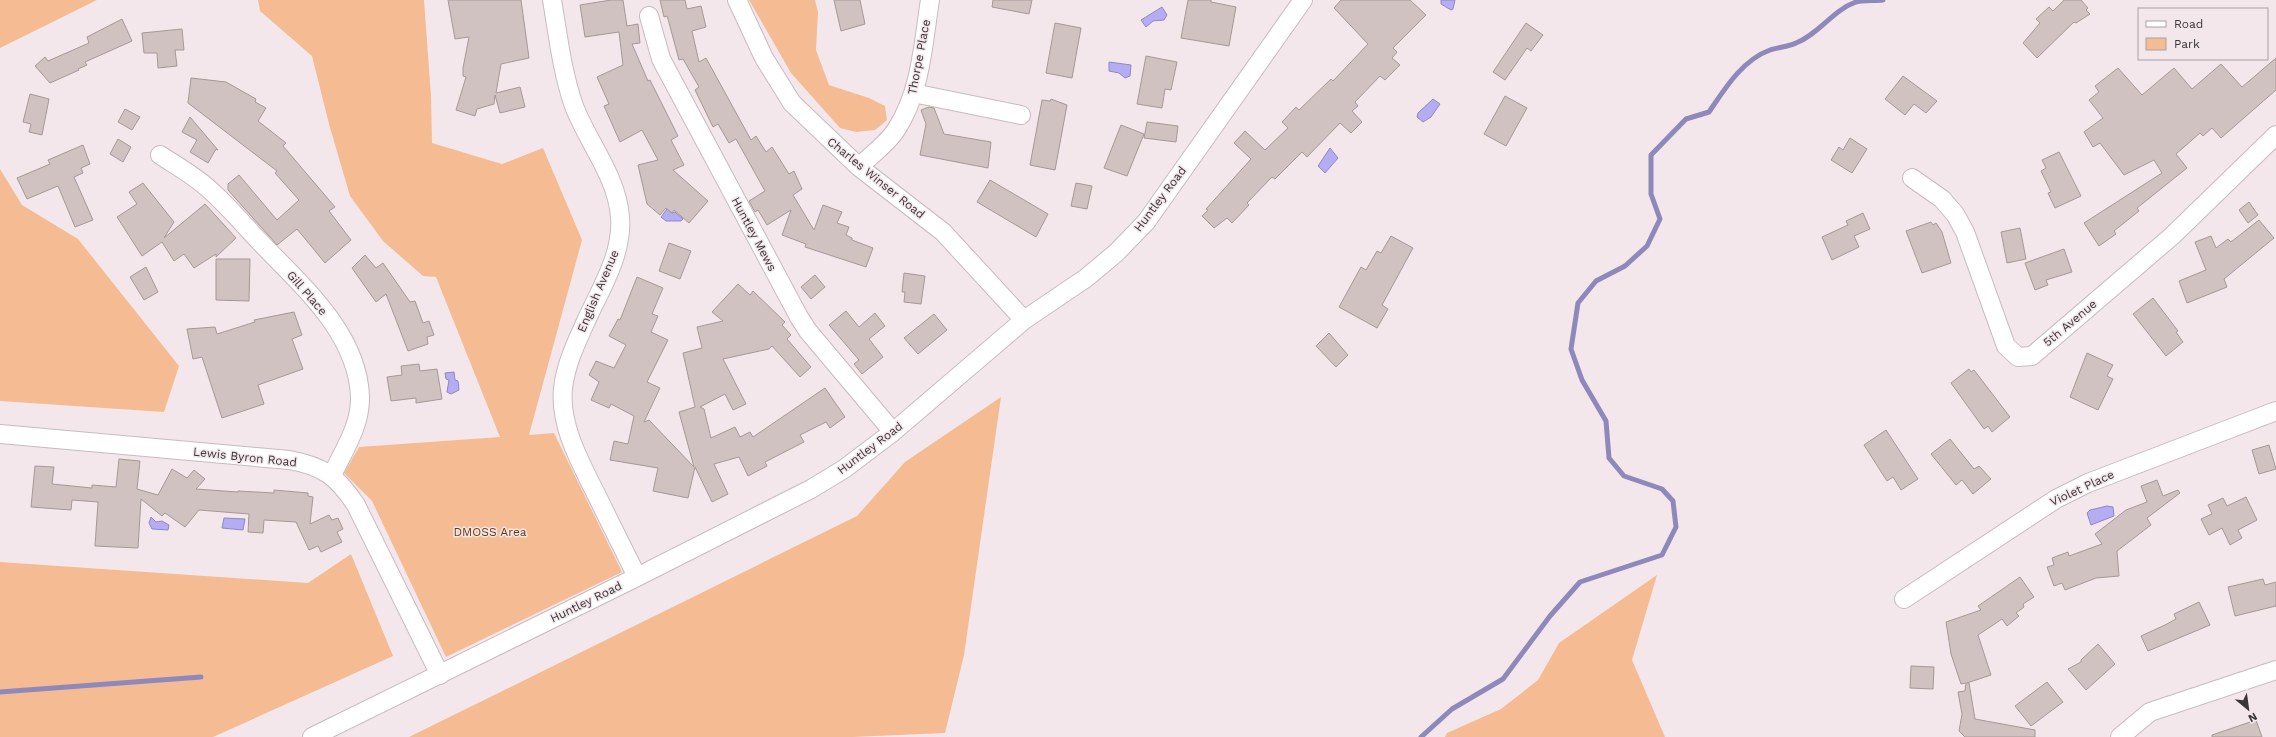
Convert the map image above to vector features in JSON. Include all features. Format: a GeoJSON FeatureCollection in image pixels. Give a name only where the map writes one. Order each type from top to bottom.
{"type":"FeatureCollection","features":[{"type":"Feature","properties":{"kind":"street","name":"English Avenue"},"geometry":{"type":"LineString","coordinates":[[552,0],[566,81],[582,125],[610,177],[618,199],[620,217],[620,233],[612,267],[572,352],[566,370],[563,390],[564,410],[570,436],[578,458],[637,577]]}},
{"type":"Feature","properties":{"kind":"street","name":"Charles Winser Road"},"geometry":{"type":"LineString","coordinates":[[737,0],[764,58],[792,103],[859,167],[942,232],[1024,320]]}},
{"type":"Feature","properties":{"kind":"street","name":"Thorpe Place"},"geometry":{"type":"LineString","coordinates":[[859,167],[895,131],[913,93],[930,0]]}},
{"type":"Feature","properties":{"kind":"street","name":"Huntley Road"},"geometry":{"type":"LineString","coordinates":[[312,737],[637,577],[811,489],[844,469],[892,432],[1024,320],[1086,278],[1116,253],[1146,222],[1303,0]]}},
{"type":"Feature","properties":{"kind":"street","name":"Huntley Mews"},"geometry":{"type":"LineString","coordinates":[[649,16],[661,59],[799,317],[808,331],[892,432]]}},
{"type":"Feature","properties":{"kind":"street"},"geometry":{"type":"LineString","coordinates":[[913,93],[1021,115]]}},
{"type":"Feature","properties":{"kind":"street","name":"5th Avenue"},"geometry":{"type":"LineString","coordinates":[[1912,178],[1942,200],[1955,214],[1964,232],[2006,346],[2012,353],[2025,358],[2032,356],[2172,236],[2276,135]]}},
{"type":"Feature","properties":{"kind":"street","name":"Gill Place"},"geometry":{"type":"LineString","coordinates":[[160,155],[210,190],[307,290],[327,315],[350,353],[357,376],[360,396],[359,415],[353,432],[332,475]]}},
{"type":"Feature","properties":{"kind":"street","name":"Violet Place"},"geometry":{"type":"LineString","coordinates":[[1904,599],[2056,499],[2088,483],[2276,411]]}},
{"type":"Feature","properties":{"kind":"street","name":"Lewis Byron Road"},"geometry":{"type":"LineString","coordinates":[[0,434],[289,460],[306,463],[332,475],[345,489],[356,506],[440,675]]}},
{"type":"Feature","properties":{"kind":"street"},"geometry":{"type":"LineString","coordinates":[[2120,737],[2150,712],[2276,670]]}},
{"type":"Feature","properties":{"kind":"green space"},"geometry":{"type":"Polygon","coordinates":[[[0,0],[97,0],[0,48],[0,0]]]}},
{"type":"Feature","properties":{"kind":"green space","name":"DMOSS Area"},"geometry":{"type":"Polygon","coordinates":[[[258,0],[424,0],[431,96],[432,143],[502,164],[543,148],[582,240],[529,435],[554,433],[622,572],[446,657],[372,501],[344,473],[359,447],[500,437],[436,277],[423,276],[383,241],[350,196],[329,124],[312,56],[260,11],[258,0]]]}},
{"type":"Feature","properties":{"kind":"green space"},"geometry":{"type":"Polygon","coordinates":[[[749,0],[815,0],[818,12],[816,50],[829,85],[869,98],[885,106],[887,120],[875,130],[856,132],[840,128],[791,73],[749,0]]]}},
{"type":"Feature","properties":{"kind":"green space"},"geometry":{"type":"Polygon","coordinates":[[[0,169],[22,205],[78,239],[179,366],[164,412],[0,401],[0,169]]]}},
{"type":"Feature","properties":{"kind":"green space"},"geometry":{"type":"Polygon","coordinates":[[[1001,397],[964,655],[945,733],[853,737],[409,737],[857,516],[905,462],[1001,397]]]}},
{"type":"Feature","properties":{"kind":"green space"},"geometry":{"type":"Polygon","coordinates":[[[351,554],[393,656],[213,737],[0,737],[0,562],[308,583],[351,554]]]}},
{"type":"Feature","properties":{"kind":"green space"},"geometry":{"type":"Polygon","coordinates":[[[1657,575],[1632,660],[1665,737],[1445,737],[1447,733],[1501,709],[1538,680],[1559,643],[1657,575]]]}},
{"type":"Feature","properties":{"kind":"shaded area"},"geometry":{"type":"Polygon","coordinates":[[[1441,0],[1455,0],[1453,9],[1451,10],[1441,4],[1441,0]]]}},
{"type":"Feature","properties":{"kind":"shaded area"},"geometry":{"type":"Polygon","coordinates":[[[1162,7],[1167,15],[1164,20],[1153,21],[1146,27],[1141,20],[1162,7]]]}},
{"type":"Feature","properties":{"kind":"shaded area"},"geometry":{"type":"Polygon","coordinates":[[[1109,62],[1131,65],[1130,76],[1125,78],[1119,73],[1109,71],[1109,62]]]}},
{"type":"Feature","properties":{"kind":"shaded area"},"geometry":{"type":"Polygon","coordinates":[[[1433,99],[1440,104],[1431,117],[1423,122],[1417,117],[1418,113],[1433,99]]]}},
{"type":"Feature","properties":{"kind":"shaded area"},"geometry":{"type":"Polygon","coordinates":[[[1330,148],[1338,158],[1325,173],[1318,166],[1330,148]]]}},
{"type":"Feature","properties":{"kind":"shaded area"},"geometry":{"type":"Polygon","coordinates":[[[667,209],[672,213],[675,212],[683,219],[681,221],[666,221],[661,217],[667,209]]]}},
{"type":"Feature","properties":{"kind":"shaded area"},"geometry":{"type":"Polygon","coordinates":[[[454,372],[455,380],[458,381],[459,390],[451,394],[447,392],[449,380],[446,379],[445,373],[454,372]]]}},
{"type":"Feature","properties":{"kind":"shaded area"},"geometry":{"type":"Polygon","coordinates":[[[2107,506],[2113,507],[2114,516],[2091,525],[2087,513],[2090,510],[2107,506]]]}},
{"type":"Feature","properties":{"kind":"shaded area"},"geometry":{"type":"Polygon","coordinates":[[[151,517],[156,522],[162,521],[169,525],[168,530],[152,529],[149,523],[151,517]]]}},
{"type":"Feature","properties":{"kind":"shaded area"},"geometry":{"type":"Polygon","coordinates":[[[224,518],[245,519],[243,530],[222,528],[224,518]]]}},
{"type":"Feature","properties":{"kind":"building"},"geometry":{"type":"Polygon","coordinates":[[[448,0],[521,0],[529,58],[501,64],[496,93],[520,87],[525,107],[500,113],[495,95],[494,104],[477,109],[475,116],[456,110],[466,77],[463,76],[463,68],[469,37],[455,39],[448,0]]]}},
{"type":"Feature","properties":{"kind":"building"},"geometry":{"type":"Polygon","coordinates":[[[611,0],[623,0],[627,26],[638,24],[640,43],[632,44],[648,81],[650,80],[678,136],[671,140],[684,165],[673,170],[708,201],[689,223],[674,210],[672,213],[666,208],[660,215],[647,204],[638,165],[658,160],[642,130],[620,142],[604,106],[609,104],[597,77],[623,65],[619,32],[585,37],[580,5],[611,0]]]}},
{"type":"Feature","properties":{"kind":"building"},"geometry":{"type":"Polygon","coordinates":[[[660,0],[685,0],[687,9],[701,6],[706,27],[692,31],[699,62],[706,58],[751,140],[756,136],[766,152],[772,147],[789,174],[794,171],[802,189],[793,195],[814,230],[823,205],[842,212],[837,223],[849,227],[846,235],[852,238],[852,240],[873,248],[866,267],[805,247],[806,244],[782,235],[791,210],[767,225],[758,210],[755,212],[749,201],[765,191],[736,139],[729,143],[718,124],[713,127],[695,90],[699,87],[683,59],[679,60],[668,19],[667,16],[664,17],[660,0]]]}},
{"type":"Feature","properties":{"kind":"building"},"geometry":{"type":"Polygon","coordinates":[[[834,0],[860,0],[865,24],[841,31],[834,0]]]}},
{"type":"Feature","properties":{"kind":"building"},"geometry":{"type":"Polygon","coordinates":[[[993,0],[1032,0],[1029,14],[992,7],[993,0]]]}},
{"type":"Feature","properties":{"kind":"building"},"geometry":{"type":"Polygon","coordinates":[[[1188,0],[1211,0],[1211,2],[1236,7],[1229,46],[1181,38],[1188,0]]]}},
{"type":"Feature","properties":{"kind":"building"},"geometry":{"type":"Polygon","coordinates":[[[1341,0],[1410,0],[1426,15],[1393,48],[1397,52],[1392,58],[1400,65],[1385,80],[1380,76],[1355,102],[1358,106],[1352,111],[1362,122],[1351,133],[1340,123],[1307,157],[1302,152],[1275,179],[1272,177],[1247,203],[1249,205],[1232,223],[1227,218],[1214,228],[1202,216],[1208,210],[1206,209],[1251,159],[1234,143],[1245,131],[1265,150],[1288,128],[1282,122],[1296,107],[1299,110],[1331,79],[1333,81],[1368,44],[1334,8],[1341,0]]]}},
{"type":"Feature","properties":{"kind":"building"},"geometry":{"type":"Polygon","coordinates":[[[2064,0],[2081,0],[2088,8],[2086,10],[2090,14],[2076,23],[2074,22],[2037,58],[2023,43],[2040,23],[2036,19],[2049,7],[2053,11],[2064,0]]]}},
{"type":"Feature","properties":{"kind":"building"},"geometry":{"type":"Polygon","coordinates":[[[122,19],[132,41],[85,62],[87,65],[78,69],[79,70],[50,83],[35,66],[45,57],[48,61],[89,43],[87,37],[122,19]]]}},
{"type":"Feature","properties":{"kind":"building"},"geometry":{"type":"Polygon","coordinates":[[[1055,23],[1081,28],[1072,78],[1046,73],[1055,23]]]}},
{"type":"Feature","properties":{"kind":"building"},"geometry":{"type":"Polygon","coordinates":[[[1526,23],[1543,35],[1531,51],[1527,48],[1505,80],[1493,72],[1526,23]]]}},
{"type":"Feature","properties":{"kind":"building"},"geometry":{"type":"Polygon","coordinates":[[[182,29],[184,50],[175,50],[177,66],[158,68],[157,53],[144,53],[142,33],[182,29]]]}},
{"type":"Feature","properties":{"kind":"building"},"geometry":{"type":"Polygon","coordinates":[[[1146,56],[1177,62],[1171,90],[1165,89],[1162,108],[1137,104],[1146,56]]]}},
{"type":"Feature","properties":{"kind":"building"},"geometry":{"type":"Polygon","coordinates":[[[2276,58],[2276,90],[2221,138],[2212,128],[2203,136],[2200,133],[2176,154],[2187,168],[2137,208],[2139,211],[2114,231],[2116,234],[2099,246],[2084,223],[2162,173],[2154,160],[2124,175],[2100,143],[2093,147],[2084,132],[2103,118],[2089,100],[2099,92],[2095,86],[2118,68],[2142,95],[2174,68],[2192,89],[2221,64],[2242,87],[2276,58]]]}},
{"type":"Feature","properties":{"kind":"building"},"geometry":{"type":"Polygon","coordinates":[[[1903,76],[1937,101],[1926,113],[1914,104],[1905,115],[1885,99],[1903,76]]]}},
{"type":"Feature","properties":{"kind":"building"},"geometry":{"type":"Polygon","coordinates":[[[191,78],[226,82],[256,99],[255,102],[266,108],[258,121],[286,143],[283,146],[335,207],[329,211],[351,240],[325,263],[297,229],[277,245],[228,190],[228,184],[239,175],[277,220],[299,200],[275,173],[277,171],[188,103],[191,78]]]}},
{"type":"Feature","properties":{"kind":"building"},"geometry":{"type":"Polygon","coordinates":[[[30,94],[49,99],[42,135],[29,132],[31,124],[23,122],[30,94]]]}},
{"type":"Feature","properties":{"kind":"building"},"geometry":{"type":"Polygon","coordinates":[[[1505,96],[1527,108],[1506,146],[1484,134],[1505,96]]]}},
{"type":"Feature","properties":{"kind":"building"},"geometry":{"type":"Polygon","coordinates":[[[1051,99],[1067,105],[1055,170],[1030,165],[1042,100],[1050,101],[1051,99]]]}},
{"type":"Feature","properties":{"kind":"building"},"geometry":{"type":"Polygon","coordinates":[[[929,107],[934,108],[944,134],[991,142],[988,168],[920,155],[926,124],[921,110],[929,107]]]}},
{"type":"Feature","properties":{"kind":"building"},"geometry":{"type":"Polygon","coordinates":[[[125,109],[140,117],[132,130],[118,122],[125,109]]]}},
{"type":"Feature","properties":{"kind":"building"},"geometry":{"type":"Polygon","coordinates":[[[190,117],[218,150],[216,149],[208,163],[190,152],[197,140],[182,132],[190,117]]]}},
{"type":"Feature","properties":{"kind":"building"},"geometry":{"type":"Polygon","coordinates":[[[1147,122],[1178,126],[1176,142],[1144,138],[1147,122]]]}},
{"type":"Feature","properties":{"kind":"building"},"geometry":{"type":"Polygon","coordinates":[[[1121,125],[1144,134],[1127,176],[1104,168],[1121,125]]]}},
{"type":"Feature","properties":{"kind":"building"},"geometry":{"type":"Polygon","coordinates":[[[1850,138],[1867,149],[1852,173],[1831,160],[1839,147],[1843,150],[1850,138]]]}},
{"type":"Feature","properties":{"kind":"building"},"geometry":{"type":"Polygon","coordinates":[[[118,139],[131,147],[123,162],[110,154],[118,139]]]}},
{"type":"Feature","properties":{"kind":"building"},"geometry":{"type":"Polygon","coordinates":[[[83,145],[90,164],[81,168],[83,173],[74,177],[93,220],[75,227],[58,186],[27,199],[17,178],[50,164],[48,160],[83,145]]]}},
{"type":"Feature","properties":{"kind":"building"},"geometry":{"type":"Polygon","coordinates":[[[2059,152],[2081,196],[2055,208],[2048,193],[2051,192],[2041,171],[2046,168],[2042,160],[2059,152]]]}},
{"type":"Feature","properties":{"kind":"building"},"geometry":{"type":"Polygon","coordinates":[[[990,180],[1048,214],[1036,237],[977,202],[990,180]]]}},
{"type":"Feature","properties":{"kind":"building"},"geometry":{"type":"Polygon","coordinates":[[[143,183],[174,222],[164,238],[205,204],[236,238],[216,257],[216,254],[194,268],[184,254],[174,261],[162,242],[142,256],[117,217],[137,204],[129,192],[143,183]]]}},
{"type":"Feature","properties":{"kind":"building"},"geometry":{"type":"Polygon","coordinates":[[[1076,183],[1092,186],[1087,209],[1071,206],[1076,183]]]}},
{"type":"Feature","properties":{"kind":"building"},"geometry":{"type":"Polygon","coordinates":[[[2249,202],[2258,215],[2248,223],[2239,210],[2249,202]]]}},
{"type":"Feature","properties":{"kind":"building"},"geometry":{"type":"Polygon","coordinates":[[[1863,213],[1870,229],[1854,236],[1859,247],[1832,260],[1822,237],[1848,225],[1846,221],[1863,213]]]}},
{"type":"Feature","properties":{"kind":"building"},"geometry":{"type":"Polygon","coordinates":[[[2259,220],[2274,238],[2224,279],[2227,287],[2187,303],[2179,281],[2206,270],[2195,242],[2211,236],[2216,248],[2228,239],[2231,242],[2259,220]]]}},
{"type":"Feature","properties":{"kind":"building"},"geometry":{"type":"Polygon","coordinates":[[[1931,222],[1933,225],[1936,223],[1942,232],[1951,263],[1922,273],[1906,231],[1931,222]]]}},
{"type":"Feature","properties":{"kind":"building"},"geometry":{"type":"Polygon","coordinates":[[[2020,228],[2026,259],[2007,263],[2001,232],[2020,228]]]}},
{"type":"Feature","properties":{"kind":"building"},"geometry":{"type":"Polygon","coordinates":[[[1391,236],[1413,248],[1382,305],[1388,309],[1377,328],[1339,307],[1361,267],[1366,270],[1377,251],[1381,253],[1391,236]]]}},
{"type":"Feature","properties":{"kind":"building"},"geometry":{"type":"Polygon","coordinates":[[[669,243],[691,251],[680,279],[659,271],[669,243]]]}},
{"type":"Feature","properties":{"kind":"building"},"geometry":{"type":"Polygon","coordinates":[[[2064,249],[2072,272],[2046,280],[2048,285],[2035,290],[2025,263],[2064,249]]]}},
{"type":"Feature","properties":{"kind":"building"},"geometry":{"type":"Polygon","coordinates":[[[365,255],[376,268],[383,263],[410,302],[415,301],[423,323],[429,321],[434,335],[427,337],[428,344],[408,351],[386,294],[376,302],[352,268],[365,255]]]}},
{"type":"Feature","properties":{"kind":"building"},"geometry":{"type":"Polygon","coordinates":[[[216,259],[250,259],[249,301],[216,300],[216,259]]]}},
{"type":"Feature","properties":{"kind":"building"},"geometry":{"type":"Polygon","coordinates":[[[146,267],[158,292],[144,300],[130,277],[146,267]]]}},
{"type":"Feature","properties":{"kind":"building"},"geometry":{"type":"Polygon","coordinates":[[[904,273],[925,276],[921,304],[904,302],[905,292],[902,292],[904,273]]]}},
{"type":"Feature","properties":{"kind":"building"},"geometry":{"type":"Polygon","coordinates":[[[815,275],[825,287],[811,299],[801,287],[815,275]]]}},
{"type":"Feature","properties":{"kind":"building"},"geometry":{"type":"Polygon","coordinates":[[[637,277],[663,288],[652,314],[658,316],[651,332],[668,340],[647,382],[660,388],[644,422],[649,420],[694,467],[679,412],[695,407],[683,353],[702,348],[697,327],[723,321],[712,312],[738,284],[750,295],[753,291],[785,322],[782,325],[791,335],[787,339],[811,367],[800,377],[772,346],[769,349],[723,359],[746,404],[733,410],[725,394],[700,407],[704,409],[711,438],[735,427],[740,437],[750,432],[753,437],[825,388],[845,417],[830,428],[826,422],[800,435],[804,442],[765,462],[767,466],[748,476],[739,457],[714,464],[728,494],[712,502],[695,467],[688,498],[653,491],[658,468],[610,460],[614,441],[628,444],[634,416],[611,404],[609,408],[591,400],[599,382],[589,375],[596,361],[614,368],[626,345],[609,336],[618,319],[620,320],[637,277]]]}},
{"type":"Feature","properties":{"kind":"building"},"geometry":{"type":"Polygon","coordinates":[[[2153,298],[2178,331],[2176,332],[2183,342],[2166,356],[2133,314],[2153,298]]]}},
{"type":"Feature","properties":{"kind":"building"},"geometry":{"type":"Polygon","coordinates":[[[846,311],[859,327],[875,313],[885,326],[869,339],[883,357],[862,374],[854,364],[859,360],[829,325],[846,311]]]}},
{"type":"Feature","properties":{"kind":"building"},"geometry":{"type":"Polygon","coordinates":[[[294,312],[302,335],[292,339],[303,369],[258,385],[264,404],[222,418],[202,357],[193,359],[187,329],[215,327],[217,334],[255,322],[254,320],[294,312]]]}},
{"type":"Feature","properties":{"kind":"building"},"geometry":{"type":"Polygon","coordinates":[[[934,314],[947,330],[918,354],[904,338],[934,314]]]}},
{"type":"Feature","properties":{"kind":"building"},"geometry":{"type":"Polygon","coordinates":[[[1329,333],[1348,355],[1336,367],[1316,346],[1329,333]]]}},
{"type":"Feature","properties":{"kind":"building"},"geometry":{"type":"Polygon","coordinates":[[[2087,353],[2113,365],[2107,376],[2113,379],[2098,410],[2070,397],[2087,353]]]}},
{"type":"Feature","properties":{"kind":"building"},"geometry":{"type":"Polygon","coordinates":[[[419,364],[420,371],[437,369],[442,399],[416,403],[416,398],[391,401],[387,377],[402,375],[401,366],[419,364]]]}},
{"type":"Feature","properties":{"kind":"building"},"geometry":{"type":"Polygon","coordinates":[[[1969,369],[1971,372],[1974,370],[2010,417],[1992,432],[1988,426],[1984,429],[1951,383],[1969,369]]]}},
{"type":"Feature","properties":{"kind":"building"},"geometry":{"type":"Polygon","coordinates":[[[1886,430],[1918,479],[1901,490],[1893,477],[1887,481],[1864,445],[1886,430]]]}},
{"type":"Feature","properties":{"kind":"building"},"geometry":{"type":"Polygon","coordinates":[[[1950,439],[1974,469],[1979,466],[1991,479],[1973,494],[1962,480],[1956,485],[1931,454],[1950,439]]]}},
{"type":"Feature","properties":{"kind":"building"},"geometry":{"type":"Polygon","coordinates":[[[2269,445],[2276,469],[2259,474],[2252,450],[2269,445]]]}},
{"type":"Feature","properties":{"kind":"building"},"geometry":{"type":"Polygon","coordinates":[[[119,459],[140,461],[137,489],[158,495],[172,469],[187,478],[194,470],[205,479],[196,489],[274,493],[274,490],[308,493],[308,496],[313,497],[310,524],[329,515],[332,520],[338,518],[343,529],[337,532],[342,542],[321,552],[318,546],[309,550],[296,522],[264,520],[263,533],[248,532],[249,514],[199,510],[185,527],[165,513],[162,516],[141,499],[138,548],[95,546],[98,502],[72,500],[71,510],[31,507],[35,466],[54,467],[52,484],[92,488],[92,485],[116,487],[119,459]]]}},
{"type":"Feature","properties":{"kind":"building"},"geometry":{"type":"Polygon","coordinates":[[[2157,480],[2163,496],[2178,490],[2180,493],[2147,518],[2151,525],[2117,551],[2119,576],[2096,578],[2065,590],[2062,583],[2054,586],[2047,567],[2054,565],[2052,558],[2068,552],[2069,556],[2102,544],[2095,534],[2126,510],[2147,502],[2141,486],[2157,480]]]}},
{"type":"Feature","properties":{"kind":"building"},"geometry":{"type":"Polygon","coordinates":[[[2246,497],[2257,520],[2238,530],[2242,538],[2230,545],[2222,528],[2209,535],[2201,519],[2212,514],[2208,505],[2223,498],[2227,506],[2246,497]]]}},
{"type":"Feature","properties":{"kind":"building"},"geometry":{"type":"Polygon","coordinates":[[[2020,577],[2034,597],[2023,604],[2024,607],[2016,613],[2019,616],[2007,626],[2002,619],[1978,635],[1991,675],[1967,683],[1969,683],[1975,719],[2035,730],[2035,737],[1965,737],[1959,731],[1962,714],[1958,692],[1965,691],[1966,683],[1961,684],[1951,654],[1946,622],[1981,610],[1978,606],[2020,577]]]}},
{"type":"Feature","properties":{"kind":"building"},"geometry":{"type":"Polygon","coordinates":[[[2263,579],[2265,585],[2276,582],[2276,606],[2235,616],[2228,587],[2263,579]]]}},
{"type":"Feature","properties":{"kind":"building"},"geometry":{"type":"Polygon","coordinates":[[[2199,602],[2210,625],[2148,651],[2141,636],[2176,619],[2174,614],[2199,602]]]}},
{"type":"Feature","properties":{"kind":"building"},"geometry":{"type":"Polygon","coordinates":[[[2098,644],[2115,664],[2086,690],[2068,669],[2081,662],[2081,660],[2098,644]]]}},
{"type":"Feature","properties":{"kind":"building"},"geometry":{"type":"Polygon","coordinates":[[[1911,666],[1934,667],[1933,689],[1910,688],[1911,666]]]}},
{"type":"Feature","properties":{"kind":"building"},"geometry":{"type":"Polygon","coordinates":[[[2047,682],[2063,702],[2031,726],[2015,706],[2047,682]]]}},
{"type":"Feature","properties":{"kind":"building"},"geometry":{"type":"Polygon","coordinates":[[[2256,720],[2262,737],[2212,737],[2212,735],[2256,720]]]}},
{"type":"Feature","properties":{"kind":"waterway"},"geometry":{"type":"LineString","coordinates":[[1421,737],[1452,709],[1503,679],[1550,616],[1580,582],[1662,555],[1676,527],[1673,501],[1662,489],[1624,476],[1609,458],[1606,421],[1582,380],[1571,349],[1578,303],[1596,281],[1625,266],[1647,246],[1660,219],[1651,194],[1651,155],[1686,119],[1709,112],[1735,76],[1751,61],[1773,49],[1793,44],[1804,39],[1840,11],[1856,2],[1883,0]]}},
{"type":"Feature","properties":{"kind":"waterway"},"geometry":{"type":"LineString","coordinates":[[0,692],[201,677]]}}]}
